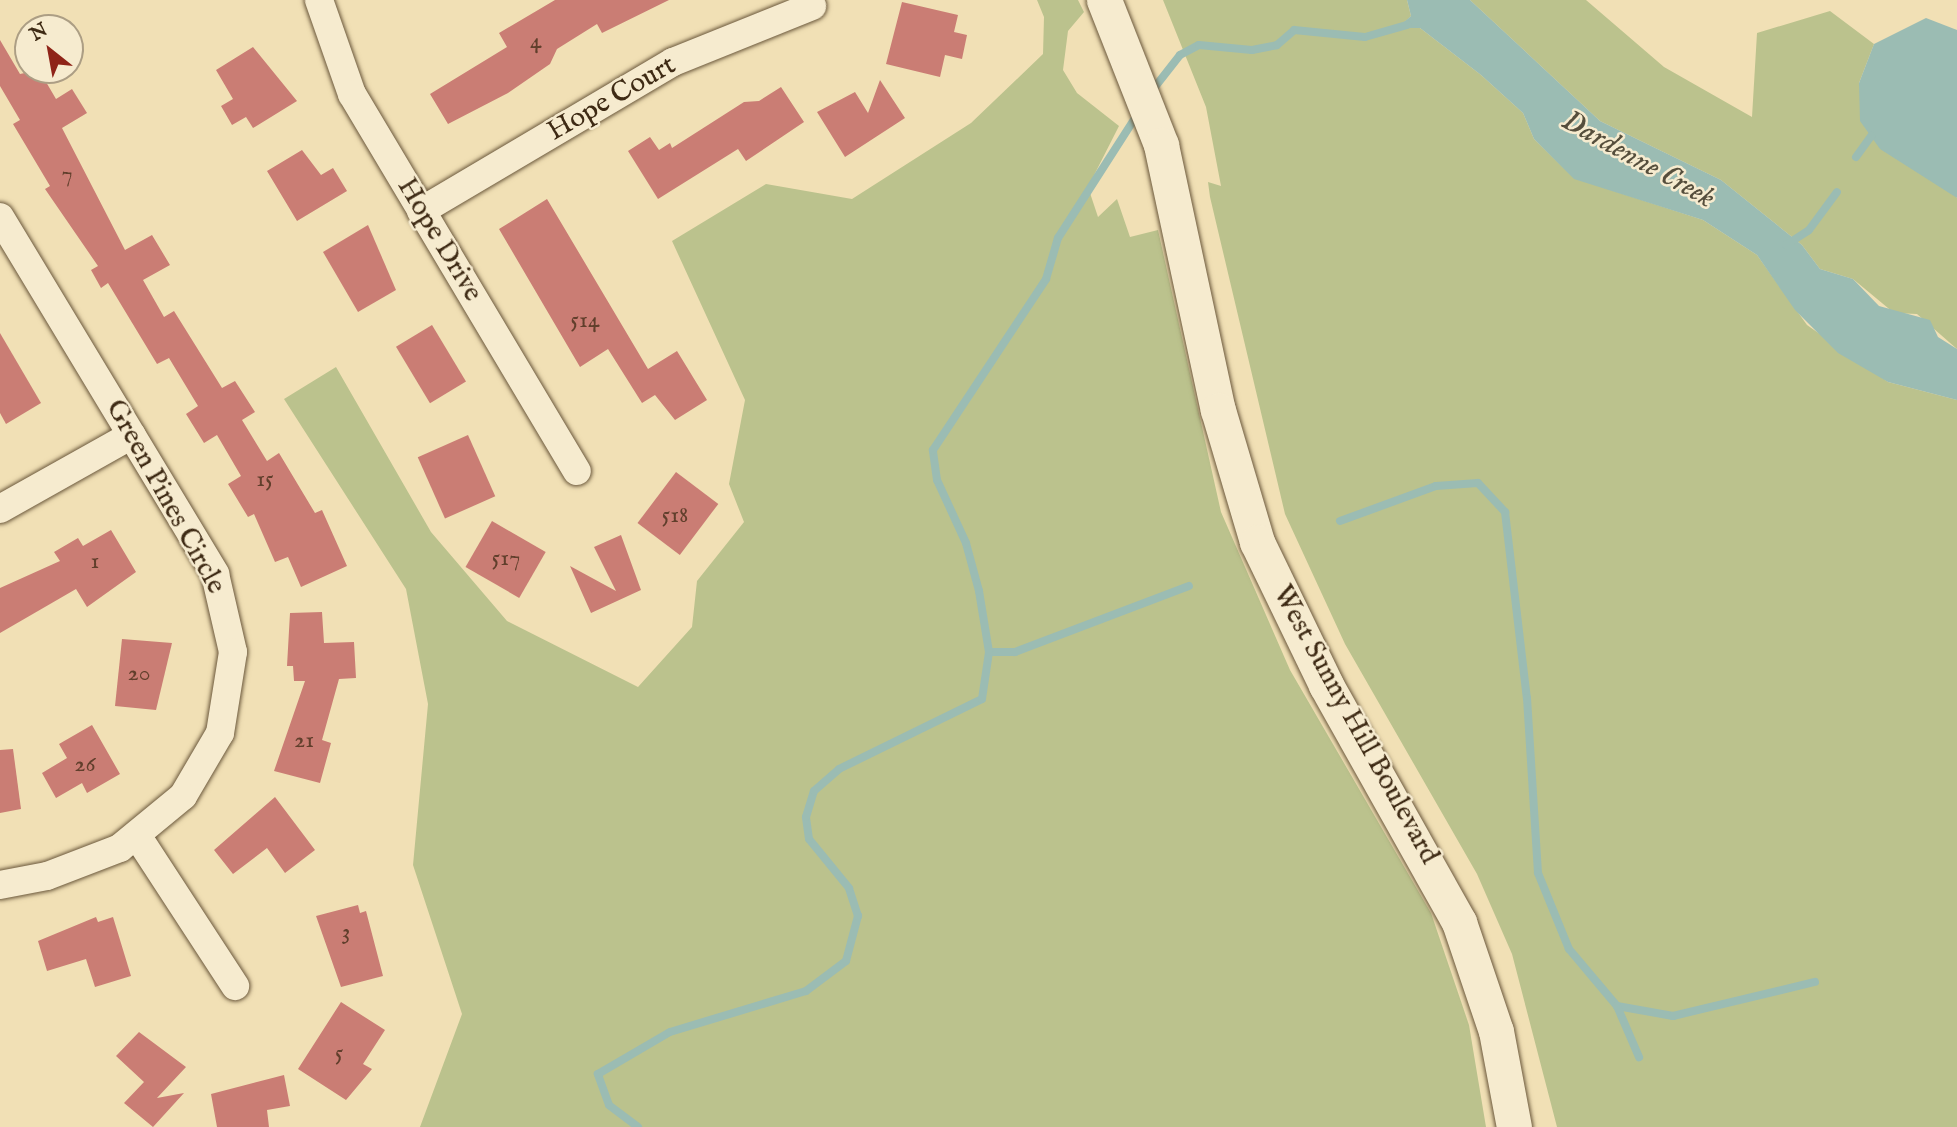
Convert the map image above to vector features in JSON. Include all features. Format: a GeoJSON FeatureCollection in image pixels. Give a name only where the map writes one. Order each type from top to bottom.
{"type":"FeatureCollection","features":[{"type":"Feature","properties":{"kind":"street","name":"Hope Drive"},"geometry":{"type":"LineString","coordinates":[[319,0],[352,94],[577,471]]}},
{"type":"Feature","properties":{"kind":"street","name":"West Sunny Hill Boulevard"},"geometry":{"type":"LineString","coordinates":[[1106,3],[1144,96],[1174,198],[1218,410],[1257,541],[1326,685],[1453,909],[1496,1031],[1514,1127]]}},
{"type":"Feature","properties":{"kind":"street","name":"Hope Court"},"geometry":{"type":"LineString","coordinates":[[421,211],[673,62],[811,6]]}},
{"type":"Feature","properties":{"kind":"street","name":"Green Pines Circle"},"geometry":{"type":"LineString","coordinates":[[0,217],[215,574],[233,652],[230,694],[206,763],[183,796],[138,836],[87,862],[0,884]]}},
{"type":"Feature","properties":{"kind":"street"},"geometry":{"type":"LineString","coordinates":[[0,509],[132,435]]}},
{"type":"Feature","properties":{"kind":"street"},"geometry":{"type":"LineString","coordinates":[[138,836],[235,986]]}},
{"type":"Feature","properties":{"kind":"green space"},"geometry":{"type":"Polygon","coordinates":[[[1037,0],[1078,0],[1084,12],[1068,31],[1063,70],[1077,93],[1119,126],[1088,187],[1098,217],[1117,199],[1130,237],[1158,230],[1221,512],[1290,670],[1431,913],[1469,1025],[1486,1127],[420,1127],[462,1014],[413,865],[428,704],[406,589],[284,399],[336,367],[431,532],[507,621],[638,687],[692,627],[697,581],[744,522],[729,484],[745,400],[672,241],[766,184],[852,199],[971,123],[1043,54],[1044,17],[1037,0]]]}},
{"type":"Feature","properties":{"kind":"green space"},"geometry":{"type":"Polygon","coordinates":[[[1163,0],[1407,0],[1411,16],[1398,28],[1420,28],[1481,75],[1523,113],[1534,139],[1574,178],[1703,220],[1757,255],[1807,325],[1888,382],[1957,400],[1957,1127],[1557,1127],[1512,954],[1477,874],[1345,644],[1285,514],[1210,197],[1208,182],[1221,186],[1206,107],[1163,0]]]}},
{"type":"Feature","properties":{"kind":"green space"},"geometry":{"type":"Polygon","coordinates":[[[1470,0],[1586,0],[1664,67],[1752,117],[1757,33],[1830,11],[1874,44],[1859,83],[1957,198],[1957,349],[1917,314],[1894,313],[1853,279],[1820,269],[1802,245],[1721,180],[1600,121],[1470,0]]]}},
{"type":"Feature","properties":{"kind":"water","name":"Dardenne Creek"},"geometry":{"type":"Polygon","coordinates":[[[1407,0],[1470,0],[1600,121],[1721,180],[1802,245],[1820,269],[1853,279],[1879,306],[1930,320],[1938,337],[1957,349],[1957,400],[1888,382],[1838,353],[1795,310],[1757,255],[1703,220],[1574,179],[1534,139],[1523,113],[1481,75],[1420,28],[1397,28],[1411,16],[1407,0]]]}},
{"type":"Feature","properties":{"kind":"water"},"geometry":{"type":"Polygon","coordinates":[[[1926,18],[1957,30],[1957,198],[1880,149],[1860,121],[1859,83],[1874,44],[1926,18]]]}},
{"type":"Feature","properties":{"kind":"building"},"geometry":{"type":"Polygon","coordinates":[[[555,0],[669,0],[602,33],[597,24],[557,49],[550,64],[508,93],[448,124],[430,94],[507,47],[499,33],[555,0]]]}},
{"type":"Feature","properties":{"kind":"building"},"geometry":{"type":"Polygon","coordinates":[[[902,2],[958,15],[954,32],[967,35],[962,59],[945,55],[940,77],[886,64],[902,2]]]}},
{"type":"Feature","properties":{"kind":"building"},"geometry":{"type":"Polygon","coordinates":[[[0,40],[14,64],[14,84],[47,84],[56,99],[72,89],[87,113],[62,128],[125,250],[152,235],[170,265],[143,280],[164,317],[174,311],[222,388],[235,381],[255,412],[242,420],[267,461],[279,453],[315,513],[322,510],[347,566],[301,587],[288,557],[275,562],[254,514],[248,517],[228,484],[241,476],[217,435],[204,443],[186,414],[198,406],[169,358],[157,364],[108,283],[101,288],[91,270],[98,266],[45,189],[50,186],[13,124],[20,120],[0,86],[0,40]]]}},
{"type":"Feature","properties":{"kind":"building"},"geometry":{"type":"Polygon","coordinates":[[[253,47],[297,101],[253,128],[246,117],[232,125],[221,106],[233,99],[216,70],[253,47]]]}},
{"type":"Feature","properties":{"kind":"building"},"geometry":{"type":"Polygon","coordinates":[[[880,80],[905,118],[845,157],[817,112],[855,92],[868,113],[880,80]]]}},
{"type":"Feature","properties":{"kind":"building"},"geometry":{"type":"Polygon","coordinates":[[[781,87],[804,122],[746,161],[738,149],[658,199],[628,151],[650,137],[659,150],[670,143],[672,148],[744,102],[759,101],[781,87]]]}},
{"type":"Feature","properties":{"kind":"building"},"geometry":{"type":"Polygon","coordinates":[[[302,150],[321,175],[333,168],[347,191],[297,221],[267,171],[302,150]]]}},
{"type":"Feature","properties":{"kind":"building"},"geometry":{"type":"Polygon","coordinates":[[[547,199],[648,369],[677,351],[707,400],[675,420],[655,395],[642,403],[608,349],[580,367],[499,229],[547,199]]]}},
{"type":"Feature","properties":{"kind":"building"},"geometry":{"type":"Polygon","coordinates":[[[368,225],[396,290],[358,312],[323,252],[368,225]]]}},
{"type":"Feature","properties":{"kind":"building"},"geometry":{"type":"Polygon","coordinates":[[[432,325],[466,382],[430,403],[396,347],[432,325]]]}},
{"type":"Feature","properties":{"kind":"building"},"geometry":{"type":"Polygon","coordinates":[[[0,333],[41,403],[6,424],[0,413],[0,333]]]}},
{"type":"Feature","properties":{"kind":"building"},"geometry":{"type":"Polygon","coordinates":[[[468,435],[495,496],[445,519],[418,457],[468,435]]]}},
{"type":"Feature","properties":{"kind":"building"},"geometry":{"type":"Polygon","coordinates":[[[676,472],[718,504],[680,555],[637,523],[676,472]]]}},
{"type":"Feature","properties":{"kind":"building"},"geometry":{"type":"Polygon","coordinates":[[[492,521],[546,552],[519,598],[466,567],[492,521]]]}},
{"type":"Feature","properties":{"kind":"building"},"geometry":{"type":"Polygon","coordinates":[[[111,530],[136,572],[87,607],[76,589],[0,633],[0,588],[60,561],[54,552],[78,538],[83,546],[111,530]]]}},
{"type":"Feature","properties":{"kind":"building"},"geometry":{"type":"Polygon","coordinates":[[[621,535],[641,590],[591,613],[570,566],[616,591],[594,547],[621,535]]]}},
{"type":"Feature","properties":{"kind":"building"},"geometry":{"type":"Polygon","coordinates":[[[322,612],[324,643],[354,642],[356,678],[339,679],[322,740],[331,743],[320,783],[274,771],[305,681],[294,681],[293,666],[287,666],[290,613],[322,612]]]}},
{"type":"Feature","properties":{"kind":"building"},"geometry":{"type":"Polygon","coordinates":[[[122,639],[172,643],[156,710],[115,706],[122,639]]]}},
{"type":"Feature","properties":{"kind":"building"},"geometry":{"type":"Polygon","coordinates":[[[92,725],[120,774],[87,793],[82,783],[56,798],[42,773],[67,758],[59,744],[92,725]]]}},
{"type":"Feature","properties":{"kind":"building"},"geometry":{"type":"Polygon","coordinates":[[[13,749],[21,809],[0,813],[0,750],[13,749]]]}},
{"type":"Feature","properties":{"kind":"building"},"geometry":{"type":"Polygon","coordinates":[[[275,797],[315,850],[285,873],[267,848],[233,874],[214,850],[275,797]]]}},
{"type":"Feature","properties":{"kind":"building"},"geometry":{"type":"Polygon","coordinates":[[[358,905],[360,913],[366,911],[383,976],[341,987],[316,916],[358,905]]]}},
{"type":"Feature","properties":{"kind":"building"},"geometry":{"type":"Polygon","coordinates":[[[96,917],[98,922],[113,917],[131,976],[95,987],[86,959],[47,971],[38,941],[96,917]]]}},
{"type":"Feature","properties":{"kind":"building"},"geometry":{"type":"Polygon","coordinates":[[[341,1002],[385,1030],[363,1064],[372,1069],[346,1100],[298,1069],[341,1002]]]}},
{"type":"Feature","properties":{"kind":"building"},"geometry":{"type":"Polygon","coordinates":[[[139,1032],[186,1067],[157,1098],[184,1093],[153,1127],[124,1103],[144,1082],[116,1056],[139,1032]]]}},
{"type":"Feature","properties":{"kind":"building"},"geometry":{"type":"Polygon","coordinates":[[[284,1075],[290,1106],[267,1110],[269,1127],[217,1127],[211,1094],[284,1075]]]}},
{"type":"Feature","properties":{"kind":"waterway"},"geometry":{"type":"LineString","coordinates":[[1151,92],[1180,55],[1199,45],[1252,50],[1277,45],[1294,30],[1365,37],[1407,25]]}},
{"type":"Feature","properties":{"kind":"waterway"},"geometry":{"type":"LineString","coordinates":[[638,1127],[609,1105],[598,1074],[670,1032],[806,991],[846,961],[858,916],[849,888],[809,839],[806,817],[814,791],[839,769],[982,699],[989,652],[979,591],[966,543],[937,480],[933,450],[1046,279],[1058,238],[1137,115]]}},
{"type":"Feature","properties":{"kind":"waterway"},"geometry":{"type":"LineString","coordinates":[[1856,157],[1871,136]]}},
{"type":"Feature","properties":{"kind":"waterway"},"geometry":{"type":"LineString","coordinates":[[1786,245],[1809,230],[1837,192]]}},
{"type":"Feature","properties":{"kind":"waterway"},"geometry":{"type":"LineString","coordinates":[[1340,521],[1436,486],[1478,483],[1505,512],[1527,698],[1538,873],[1569,949],[1617,1006],[1673,1016],[1815,982]]}},
{"type":"Feature","properties":{"kind":"waterway"},"geometry":{"type":"LineString","coordinates":[[989,652],[1015,652],[1189,586]]}},
{"type":"Feature","properties":{"kind":"waterway"},"geometry":{"type":"LineString","coordinates":[[1617,1006],[1639,1057]]}}]}
